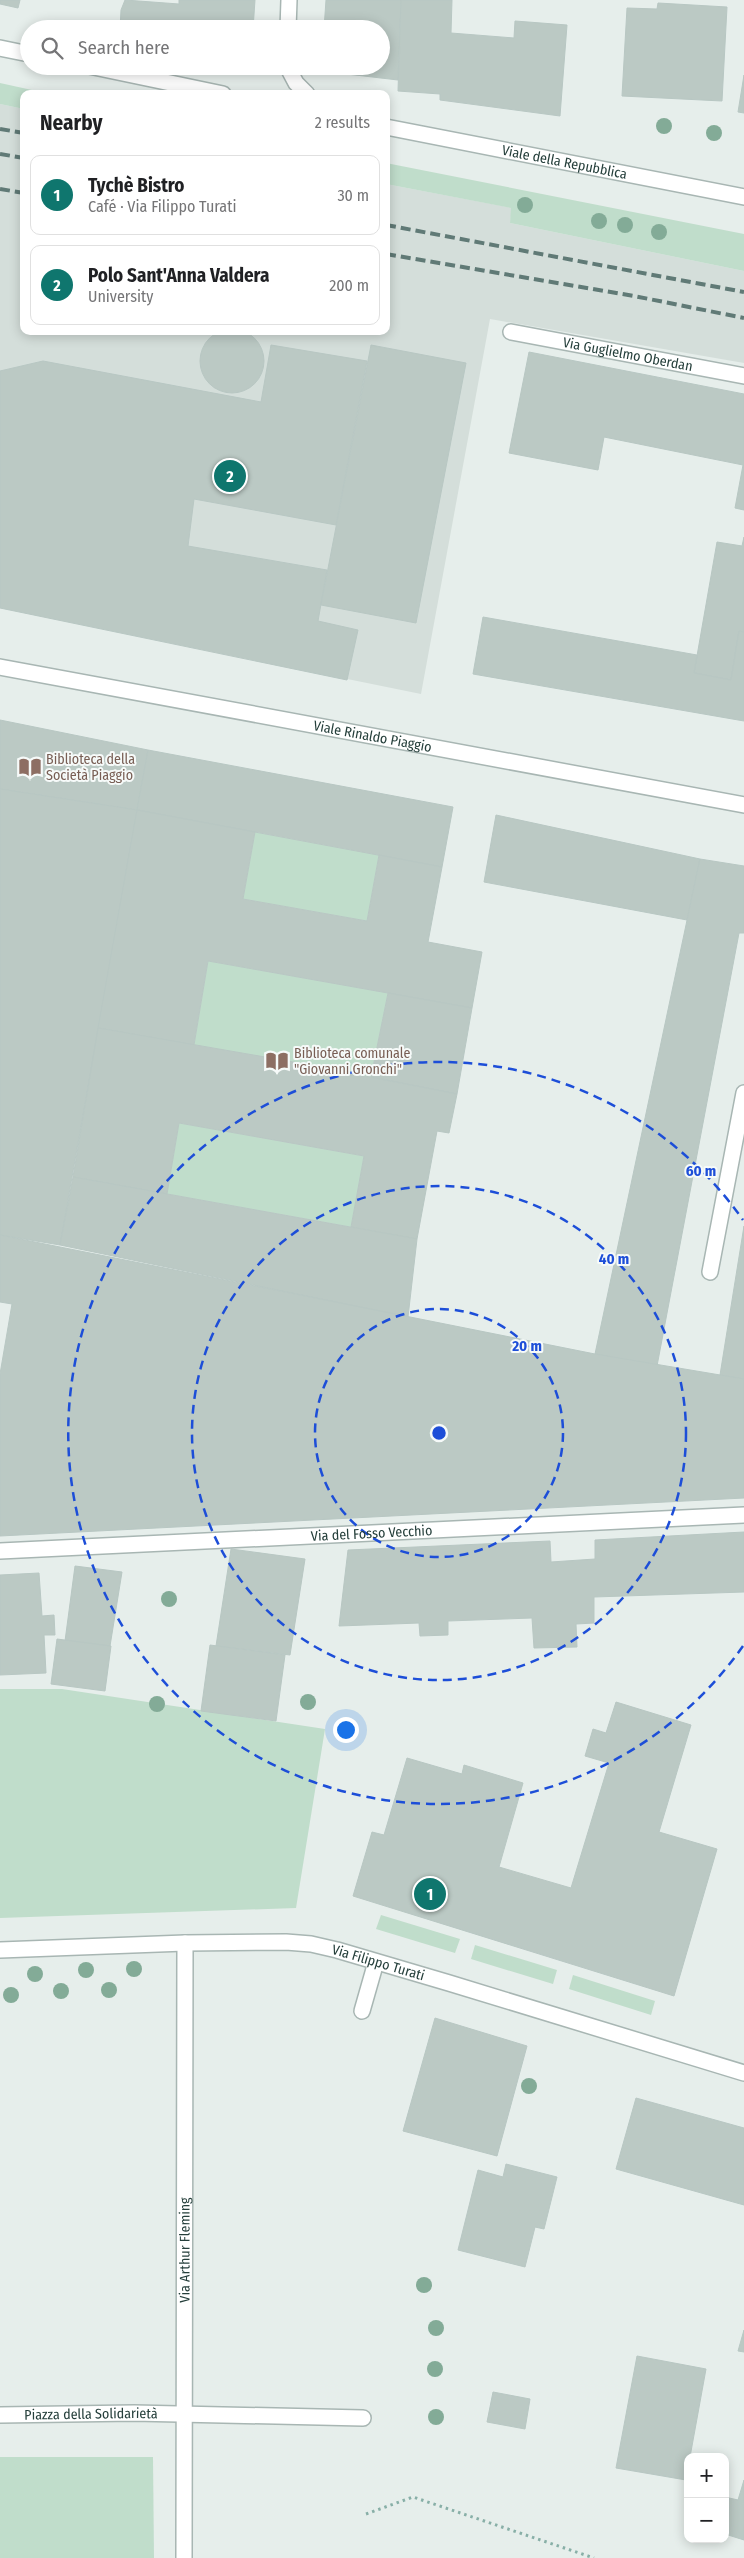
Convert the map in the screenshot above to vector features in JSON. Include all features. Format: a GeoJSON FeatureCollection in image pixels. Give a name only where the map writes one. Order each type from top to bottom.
{"type":"FeatureCollection","features":[{"type":"Feature","properties":{"kind":"street"},"geometry":{"type":"LineString","coordinates":[[288,20],[289,0]]}},
{"type":"Feature","properties":{"kind":"street"},"geometry":{"type":"LineString","coordinates":[[0,48],[20,52]]}},
{"type":"Feature","properties":{"kind":"street"},"geometry":{"type":"LineString","coordinates":[[132,75],[204,90]]}},
{"type":"Feature","properties":{"kind":"street"},"geometry":{"type":"LineString","coordinates":[[292,75],[296,84],[303,90]]}},
{"type":"Feature","properties":{"kind":"street","name":"Viale della Repubblica"},"geometry":{"type":"LineString","coordinates":[[390,128],[744,197]]}},
{"type":"Feature","properties":{"kind":"street","name":"Via Guglielmo Oberdan"},"geometry":{"type":"LineString","coordinates":[[511,332],[744,376]]}},
{"type":"Feature","properties":{"kind":"street","name":"Viale Rinaldo Piaggio"},"geometry":{"type":"LineString","coordinates":[[0,667],[744,805]]}},
{"type":"Feature","properties":{"kind":"street"},"geometry":{"type":"LineString","coordinates":[[710,1272],[744,1093]]}},
{"type":"Feature","properties":{"kind":"street","name":"Via del Fosso Vecchio"},"geometry":{"type":"LineString","coordinates":[[0,1551],[744,1515]]}},
{"type":"Feature","properties":{"kind":"street","name":"Via Filippo Turati"},"geometry":{"type":"LineString","coordinates":[[0,1950],[185,1943],[286,1942],[311,1944],[744,2073]]}},
{"type":"Feature","properties":{"kind":"street","name":"Via Arthur Fleming"},"geometry":{"type":"LineString","coordinates":[[184,2558],[185,1943]]}},
{"type":"Feature","properties":{"kind":"street"},"geometry":{"type":"LineString","coordinates":[[362,2011],[376,1962]]}},
{"type":"Feature","properties":{"kind":"street","name":"Piazza della Solidarietà"},"geometry":{"type":"LineString","coordinates":[[0,2415],[184,2414],[363,2418]]}},
{"type":"Feature","properties":{"kind":"path"},"geometry":{"type":"LineString","coordinates":[[366,2514],[413,2497],[594,2558]]}},
{"type":"Feature","properties":{"kind":"shaded area"},"geometry":{"type":"Polygon","coordinates":[[[0,104],[20,108],[20,335],[390,335],[390,185],[512,208],[510,223],[744,271],[744,363],[490,319],[421,694],[0,608],[0,104]]]}},
{"type":"Feature","properties":{"kind":"green space"},"geometry":{"type":"Polygon","coordinates":[[[0,83],[32,90],[20,90],[20,108],[0,104],[0,83]]]}},
{"type":"Feature","properties":{"kind":"green space"},"geometry":{"type":"Polygon","coordinates":[[[390,164],[744,234],[744,271],[510,223],[511,208],[390,185],[390,164]]]}},
{"type":"Feature","properties":{"kind":"green space"},"geometry":{"type":"Polygon","coordinates":[[[255,832],[379,855],[367,921],[243,899],[255,832]]]}},
{"type":"Feature","properties":{"kind":"green space"},"geometry":{"type":"Polygon","coordinates":[[[208,961],[388,993],[371,1077],[194,1045],[208,961]]]}},
{"type":"Feature","properties":{"kind":"green space"},"geometry":{"type":"Polygon","coordinates":[[[179,1123],[364,1156],[351,1227],[167,1194],[179,1123]]]}},
{"type":"Feature","properties":{"kind":"green space"},"geometry":{"type":"Polygon","coordinates":[[[0,1689],[62,1689],[325,1729],[296,1908],[0,1918],[0,1689]]]}},
{"type":"Feature","properties":{"kind":"green space"},"geometry":{"type":"Polygon","coordinates":[[[381,1915],[460,1939],[455,1953],[376,1929],[381,1915]]]}},
{"type":"Feature","properties":{"kind":"green space"},"geometry":{"type":"Polygon","coordinates":[[[475,1945],[557,1970],[553,1984],[471,1959],[475,1945]]]}},
{"type":"Feature","properties":{"kind":"green space"},"geometry":{"type":"Polygon","coordinates":[[[573,1975],[655,2001],[651,2015],[569,1989],[573,1975]]]}},
{"type":"Feature","properties":{"kind":"green space"},"geometry":{"type":"Polygon","coordinates":[[[0,2457],[153,2457],[154,2558],[0,2558],[0,2457]]]}},
{"type":"Feature","properties":{"kind":"building"},"geometry":{"type":"Polygon","coordinates":[[[0,0],[20,0],[18,8],[0,4],[0,0]]]}},
{"type":"Feature","properties":{"kind":"building"},"geometry":{"type":"Polygon","coordinates":[[[125,0],[179,4],[179,0],[255,0],[254,20],[120,20],[121,10],[125,0]]]}},
{"type":"Feature","properties":{"kind":"building"},"geometry":{"type":"Polygon","coordinates":[[[326,0],[401,0],[398,80],[355,75],[390,75],[390,20],[325,20],[326,0]]]}},
{"type":"Feature","properties":{"kind":"building"},"geometry":{"type":"Polygon","coordinates":[[[401,0],[452,0],[451,33],[514,38],[515,21],[567,25],[560,116],[440,100],[440,94],[398,91],[401,0]]]}},
{"type":"Feature","properties":{"kind":"building"},"geometry":{"type":"Polygon","coordinates":[[[658,3],[727,7],[722,101],[622,96],[627,8],[657,9],[658,3]]]}},
{"type":"Feature","properties":{"kind":"building"},"geometry":{"type":"Polygon","coordinates":[[[744,75],[744,113],[738,112],[744,75]]]}},
{"type":"Feature","properties":{"kind":"building"},"geometry":{"type":"Polygon","coordinates":[[[214,335],[250,335],[258,343],[263,355],[263,367],[258,379],[250,387],[232,393],[214,387],[206,379],[200,361],[206,343],[214,335]]]}},
{"type":"Feature","properties":{"kind":"building"},"geometry":{"type":"Polygon","coordinates":[[[271,345],[367,361],[336,525],[194,499],[188,546],[327,570],[318,621],[358,630],[347,680],[0,608],[0,371],[43,361],[261,402],[271,345]]]}},
{"type":"Feature","properties":{"kind":"building"},"geometry":{"type":"Polygon","coordinates":[[[371,345],[466,363],[416,623],[321,605],[371,345]]]}},
{"type":"Feature","properties":{"kind":"building"},"geometry":{"type":"Polygon","coordinates":[[[529,352],[744,394],[744,510],[735,508],[743,465],[604,437],[598,470],[509,453],[529,352]]]}},
{"type":"Feature","properties":{"kind":"building"},"geometry":{"type":"Polygon","coordinates":[[[744,537],[744,632],[739,631],[731,680],[694,673],[717,542],[742,546],[744,537]]]}},
{"type":"Feature","properties":{"kind":"building"},"geometry":{"type":"Polygon","coordinates":[[[483,617],[697,655],[694,673],[731,680],[739,631],[744,632],[744,721],[473,674],[483,617]]]}},
{"type":"Feature","properties":{"kind":"building"},"geometry":{"type":"Polygon","coordinates":[[[0,720],[148,750],[137,810],[0,789],[0,720]]]}},
{"type":"Feature","properties":{"kind":"building"},"geometry":{"type":"Polygon","coordinates":[[[148,750],[453,807],[442,867],[137,810],[148,750]]]}},
{"type":"Feature","properties":{"kind":"building"},"geometry":{"type":"Polygon","coordinates":[[[0,789],[137,810],[60,1245],[0,1235],[0,789]]]}},
{"type":"Feature","properties":{"kind":"building"},"geometry":{"type":"Polygon","coordinates":[[[137,810],[255,832],[243,899],[367,921],[379,855],[442,867],[428,942],[482,952],[472,1008],[208,961],[194,1045],[98,1028],[137,810]]]}},
{"type":"Feature","properties":{"kind":"building"},"geometry":{"type":"Polygon","coordinates":[[[496,815],[700,859],[687,920],[484,882],[496,815]]]}},
{"type":"Feature","properties":{"kind":"building"},"geometry":{"type":"Polygon","coordinates":[[[700,859],[744,866],[744,933],[739,933],[657,1366],[595,1354],[700,859]]]}},
{"type":"Feature","properties":{"kind":"building"},"geometry":{"type":"Polygon","coordinates":[[[388,993],[472,1008],[457,1094],[371,1077],[388,993]]]}},
{"type":"Feature","properties":{"kind":"building"},"geometry":{"type":"Polygon","coordinates":[[[98,1028],[288,1061],[457,1094],[449,1133],[437,1131],[417,1239],[351,1227],[364,1156],[179,1123],[167,1194],[73,1177],[98,1028]]]}},
{"type":"Feature","properties":{"kind":"building"},"geometry":{"type":"Polygon","coordinates":[[[73,1177],[417,1239],[408,1317],[60,1245],[73,1177]]]}},
{"type":"Feature","properties":{"kind":"building"},"geometry":{"type":"Polygon","coordinates":[[[744,1226],[744,1379],[720,1375],[744,1226]]]}},
{"type":"Feature","properties":{"kind":"building"},"geometry":{"type":"Polygon","coordinates":[[[0,1235],[595,1354],[744,1379],[744,1498],[0,1536],[0,1374],[12,1304],[0,1302],[0,1235]]]}},
{"type":"Feature","properties":{"kind":"building"},"geometry":{"type":"Polygon","coordinates":[[[744,1532],[744,1592],[594,1597],[594,1623],[576,1624],[577,1647],[534,1648],[532,1618],[448,1621],[448,1635],[420,1636],[419,1623],[339,1626],[348,1550],[550,1541],[551,1562],[595,1559],[595,1540],[744,1532]]]}},
{"type":"Feature","properties":{"kind":"building"},"geometry":{"type":"Polygon","coordinates":[[[231,1549],[305,1559],[290,1655],[216,1646],[231,1549]]]}},
{"type":"Feature","properties":{"kind":"building"},"geometry":{"type":"Polygon","coordinates":[[[75,1566],[122,1572],[110,1646],[65,1641],[75,1566]]]}},
{"type":"Feature","properties":{"kind":"building"},"geometry":{"type":"Polygon","coordinates":[[[39,1573],[42,1616],[54,1615],[55,1635],[44,1635],[46,1673],[0,1675],[0,1575],[39,1573]]]}},
{"type":"Feature","properties":{"kind":"building"},"geometry":{"type":"Polygon","coordinates":[[[57,1639],[111,1646],[105,1691],[51,1684],[57,1639]]]}},
{"type":"Feature","properties":{"kind":"building"},"geometry":{"type":"Polygon","coordinates":[[[210,1645],[285,1655],[276,1721],[201,1711],[210,1645]]]}},
{"type":"Feature","properties":{"kind":"building"},"geometry":{"type":"Polygon","coordinates":[[[616,1702],[691,1725],[659,1832],[717,1849],[674,1996],[353,1896],[372,1832],[384,1835],[407,1758],[462,1774],[464,1765],[523,1783],[499,1867],[571,1888],[609,1763],[585,1756],[593,1729],[606,1733],[616,1702]]]}},
{"type":"Feature","properties":{"kind":"building"},"geometry":{"type":"Polygon","coordinates":[[[435,2018],[527,2046],[497,2156],[403,2131],[435,2018]]]}},
{"type":"Feature","properties":{"kind":"building"},"geometry":{"type":"Polygon","coordinates":[[[636,2098],[744,2128],[744,2205],[616,2169],[636,2098]]]}},
{"type":"Feature","properties":{"kind":"building"},"geometry":{"type":"Polygon","coordinates":[[[506,2164],[557,2177],[544,2229],[535,2227],[525,2267],[458,2250],[478,2170],[503,2177],[506,2164]]]}},
{"type":"Feature","properties":{"kind":"building"},"geometry":{"type":"Polygon","coordinates":[[[744,2330],[744,2352],[738,2351],[744,2330]]]}},
{"type":"Feature","properties":{"kind":"building"},"geometry":{"type":"Polygon","coordinates":[[[637,2356],[706,2369],[691,2453],[684,2453],[684,2480],[616,2468],[637,2356]]]}},
{"type":"Feature","properties":{"kind":"building"},"geometry":{"type":"Polygon","coordinates":[[[493,2392],[530,2399],[525,2429],[487,2422],[493,2392]]]}},
{"type":"Feature","properties":{"kind":"building"},"geometry":{"type":"Polygon","coordinates":[[[744,2480],[744,2540],[729,2535],[729,2498],[738,2500],[744,2480]]]}},
{"type":"Feature","properties":{"kind":"railway"},"geometry":{"type":"LineString","coordinates":[[0,129],[20,132]]}},
{"type":"Feature","properties":{"kind":"railway"},"geometry":{"type":"LineString","coordinates":[[0,154],[20,157]]}},
{"type":"Feature","properties":{"kind":"railway"},"geometry":{"type":"LineString","coordinates":[[0,189],[20,192]]}},
{"type":"Feature","properties":{"kind":"railway"},"geometry":{"type":"LineString","coordinates":[[390,226],[744,292]]}},
{"type":"Feature","properties":{"kind":"railway"},"geometry":{"type":"LineString","coordinates":[[390,255],[634,296],[744,318]]}},
{"type":"Feature","properties":{"kind":"place","name":"Polo Sant'Anna Valdera"},"geometry":{"type":"Point","coordinates":[230,476]}},
{"type":"Feature","properties":{"kind":"place","name":"Biblioteca della Società Piaggio"},"geometry":{"type":"Point","coordinates":[30,767]}},
{"type":"Feature","properties":{"kind":"place","name":"Biblioteca comunale \"Giovanni Gronchi\""},"geometry":{"type":"Point","coordinates":[277,1061]}},
{"type":"Feature","properties":{"kind":"place","name":"Tychè Bistro"},"geometry":{"type":"Point","coordinates":[430,1894]}}]}
